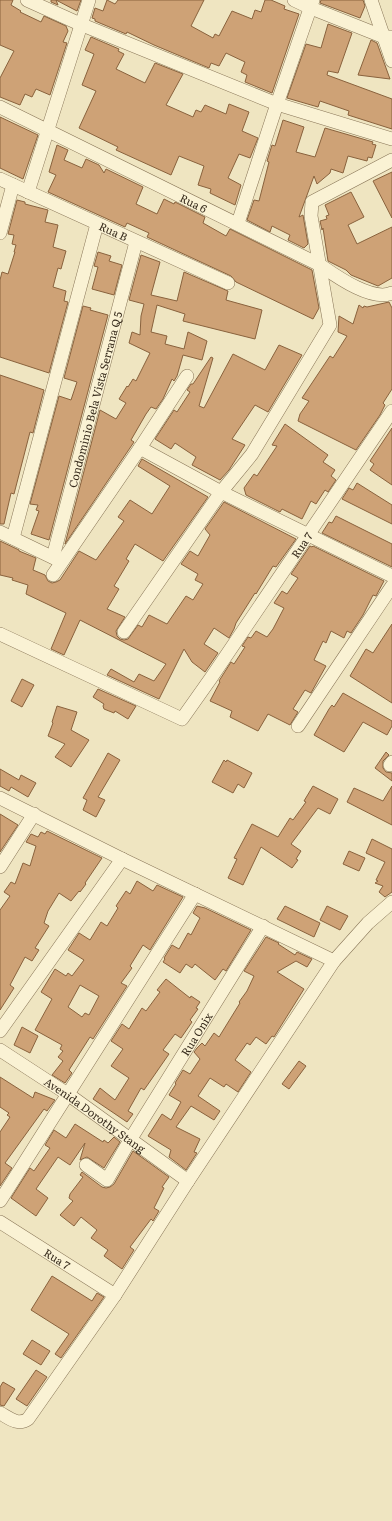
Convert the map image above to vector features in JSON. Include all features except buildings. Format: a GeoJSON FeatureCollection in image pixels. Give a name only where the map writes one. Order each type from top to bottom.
{"type":"FeatureCollection","features":[{"type":"Feature","properties":{"kind":"street"},"geometry":{"type":"LineString","coordinates":[[27,0],[80,24],[276,104],[392,139]]}},
{"type":"Feature","properties":{"kind":"street"},"geometry":{"type":"LineString","coordinates":[[28,192],[80,24],[89,0]]}},
{"type":"Feature","properties":{"kind":"street"},"geometry":{"type":"LineString","coordinates":[[294,0],[312,4],[388,37]]}},
{"type":"Feature","properties":{"kind":"street"},"geometry":{"type":"LineString","coordinates":[[370,0],[388,37],[392,61]]}},
{"type":"Feature","properties":{"kind":"street"},"geometry":{"type":"LineString","coordinates":[[238,223],[276,104],[312,4]]}},
{"type":"Feature","properties":{"kind":"street","name":"Rua 6"},"geometry":{"type":"LineString","coordinates":[[0,107],[238,223],[320,265],[346,282],[365,291],[390,294]]}},
{"type":"Feature","properties":{"kind":"street"},"geometry":{"type":"LineString","coordinates":[[124,632],[221,492],[252,454],[330,325],[312,216],[312,202],[392,160]]}},
{"type":"Feature","properties":{"kind":"street","name":"Rua B"},"geometry":{"type":"LineString","coordinates":[[0,179],[228,283]]}},
{"type":"Feature","properties":{"kind":"street"},"geometry":{"type":"LineString","coordinates":[[0,233],[13,185]]}},
{"type":"Feature","properties":{"kind":"street"},"geometry":{"type":"LineString","coordinates":[[13,538],[97,224]]}},
{"type":"Feature","properties":{"kind":"street","name":"Condominio Bela Vista Serrana Q 5"},"geometry":{"type":"LineString","coordinates":[[53,575],[136,242]]}},
{"type":"Feature","properties":{"kind":"street","name":"Condominio Bela Vista Serrana Q 5"},"geometry":{"type":"LineString","coordinates":[[57,560],[140,448],[186,376]]}},
{"type":"Feature","properties":{"kind":"street","name":"Rua 7"},"geometry":{"type":"LineString","coordinates":[[0,634],[182,719],[392,411]]}},
{"type":"Feature","properties":{"kind":"street"},"geometry":{"type":"LineString","coordinates":[[140,448],[221,492],[392,576]]}},
{"type":"Feature","properties":{"kind":"street"},"geometry":{"type":"LineString","coordinates":[[0,532],[57,560]]}},
{"type":"Feature","properties":{"kind":"street"},"geometry":{"type":"LineString","coordinates":[[298,726],[392,586]]}},
{"type":"Feature","properties":{"kind":"street"},"geometry":{"type":"LineString","coordinates":[[0,798],[122,859],[334,961]]}},
{"type":"Feature","properties":{"kind":"street"},"geometry":{"type":"LineString","coordinates":[[0,867],[34,814]]}},
{"type":"Feature","properties":{"kind":"street"},"geometry":{"type":"LineString","coordinates":[[0,1031],[122,859]]}},
{"type":"Feature","properties":{"kind":"street"},"geometry":{"type":"LineString","coordinates":[[0,1201],[69,1095],[195,894]]}},
{"type":"Feature","properties":{"kind":"street"},"geometry":{"type":"LineString","coordinates":[[0,1413],[20,1422],[28,1418],[115,1295],[334,961],[351,940],[392,902]]}},
{"type":"Feature","properties":{"kind":"street","name":"Rua Onix"},"geometry":{"type":"LineString","coordinates":[[86,1165],[107,1180],[130,1140],[263,926]]}},
{"type":"Feature","properties":{"kind":"street","name":"Avenida Dorothy Stang"},"geometry":{"type":"LineString","coordinates":[[0,1050],[69,1095],[188,1182]]}},
{"type":"Feature","properties":{"kind":"street","name":"Rua 7"},"geometry":{"type":"LineString","coordinates":[[0,1222],[115,1295]]}}]}
